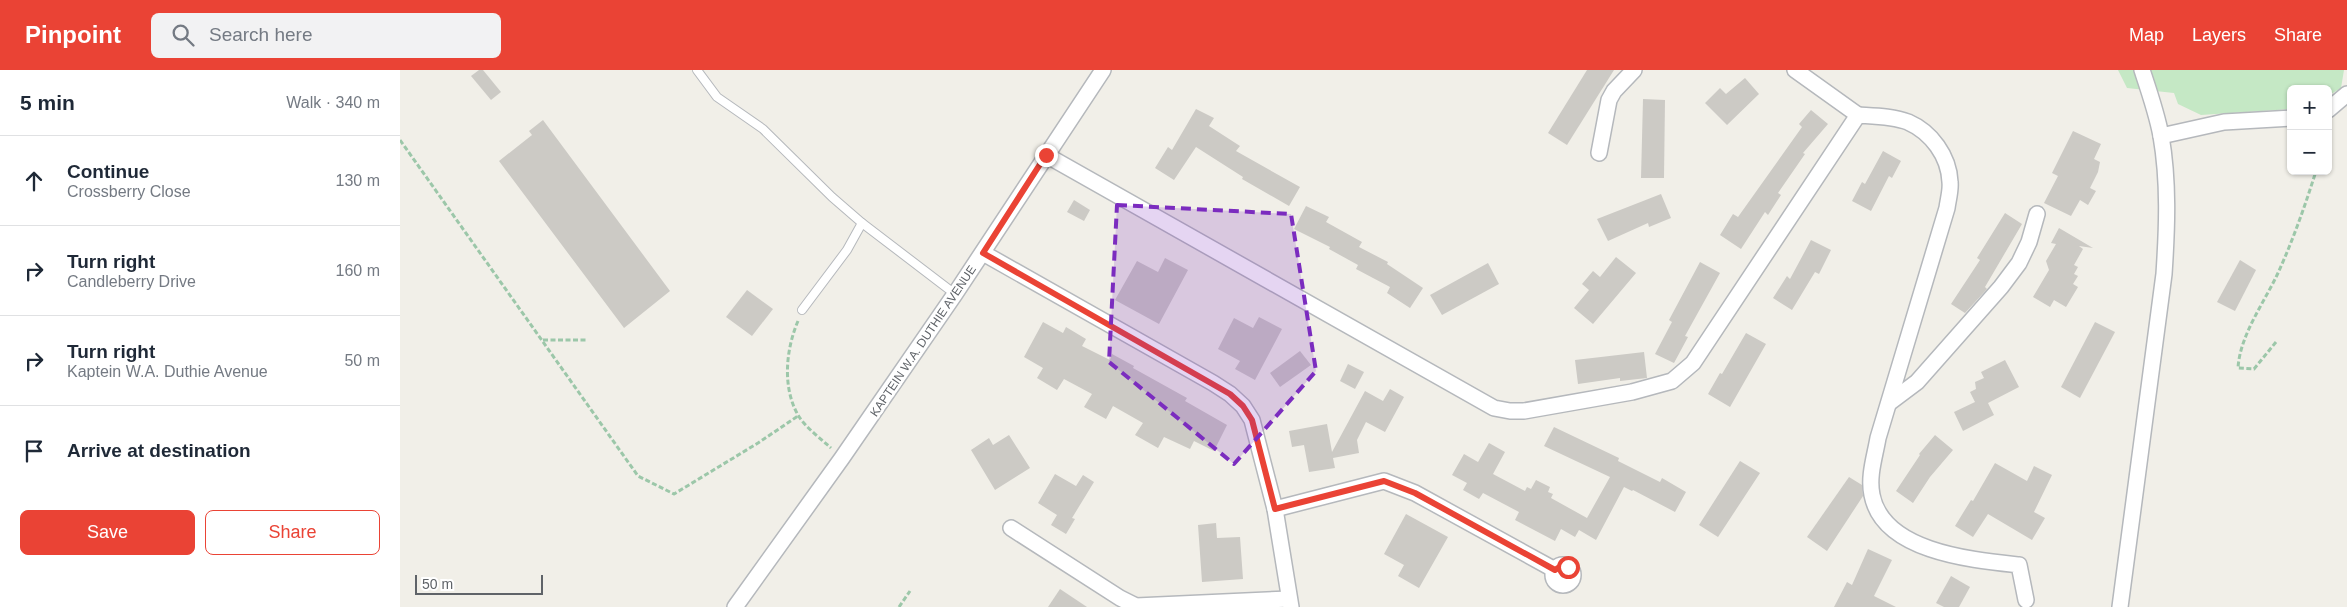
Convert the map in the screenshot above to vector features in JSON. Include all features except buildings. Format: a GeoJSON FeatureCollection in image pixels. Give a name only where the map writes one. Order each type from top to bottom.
{"type":"FeatureCollection","features":[{"type":"Feature","properties":{"kind":"street","name":"KAPTEIN W.A. DUTHIE AVENUE"},"geometry":{"type":"LineString","coordinates":[[734,607],[842,458],[955,294],[1103,70]]}},
{"type":"Feature","properties":{"kind":"street"},"geometry":{"type":"LineString","coordinates":[[1599,153],[1610,100],[1614,91],[1634,70]]}},
{"type":"Feature","properties":{"kind":"street"},"geometry":{"type":"LineString","coordinates":[[1795,70],[1858,115],[1891,118],[1908,122],[1925,133],[1938,146],[1946,158],[1950,182],[1947,208],[1878,438],[1871,475],[1872,496],[1881,514],[1892,529],[1918,545],[1978,561],[2019,565],[2026,600]]}},
{"type":"Feature","properties":{"kind":"street"},"geometry":{"type":"LineString","coordinates":[[2120,607],[2164,274],[2166,190],[2161,136],[2142,70]]}},
{"type":"Feature","properties":{"kind":"street"},"geometry":{"type":"LineString","coordinates":[[2332,107],[2347,94]]}},
{"type":"Feature","properties":{"kind":"street"},"geometry":{"type":"LineString","coordinates":[[1046,155],[1494,408],[1524,411],[1632,392],[1672,381],[1682,374],[1693,362],[1858,115]]}},
{"type":"Feature","properties":{"kind":"street"},"geometry":{"type":"LineString","coordinates":[[2161,136],[2224,122],[2287,118]]}},
{"type":"Feature","properties":{"kind":"street"},"geometry":{"type":"LineString","coordinates":[[1889,403],[1917,382],[2001,287],[2019,264],[2029,242],[2037,214]]}},
{"type":"Feature","properties":{"kind":"street"},"geometry":{"type":"LineString","coordinates":[[983,253],[1230,394],[1243,406],[1252,420],[1275,509],[1290,603],[1136,606],[1120,598],[1011,528]]}},
{"type":"Feature","properties":{"kind":"street"},"geometry":{"type":"LineString","coordinates":[[1275,509],[1384,481],[1415,493],[1555,570]]}},
{"type":"Feature","properties":{"kind":"lane"},"geometry":{"type":"LineString","coordinates":[[696,70],[717,97],[762,129],[832,197],[862,223],[955,294]]}},
{"type":"Feature","properties":{"kind":"lane"},"geometry":{"type":"LineString","coordinates":[[802,310],[847,250],[862,223]]}},
{"type":"Feature","properties":{"kind":"path"},"geometry":{"type":"LineString","coordinates":[[400,140],[638,476],[674,494],[758,443],[798,416]]}},
{"type":"Feature","properties":{"kind":"path"},"geometry":{"type":"LineString","coordinates":[[2276,342],[2254,369],[2238,368],[2239,352],[2278,273],[2301,217],[2315,175]]}},
{"type":"Feature","properties":{"kind":"path"},"geometry":{"type":"LineString","coordinates":[[802,310],[793,334],[787,374],[798,416],[842,458]]}},
{"type":"Feature","properties":{"kind":"path"},"geometry":{"type":"LineString","coordinates":[[542,340],[586,340]]}},
{"type":"Feature","properties":{"kind":"path"},"geometry":{"type":"LineString","coordinates":[[899,607],[910,591]]}},
{"type":"Feature","properties":{"kind":"highlighted area"},"geometry":{"type":"Polygon","coordinates":[[[1117,205],[1291,214],[1316,371],[1234,464],[1109,362],[1117,205]]]}},
{"type":"Feature","properties":{"kind":"green space"},"geometry":{"type":"Polygon","coordinates":[[[2118,70],[2344,70],[2341,88],[2332,94],[2332,85],[2287,85],[2287,109],[2201,115],[2178,104],[2174,93],[2127,88],[2118,70]]]}},
{"type":"Feature","properties":{"kind":"route"},"geometry":{"type":"LineString","coordinates":[[1046,155],[983,253],[1230,394],[1243,406],[1252,420],[1275,509],[1384,481],[1415,493],[1555,570],[1561,566],[1568,567]]}}]}
